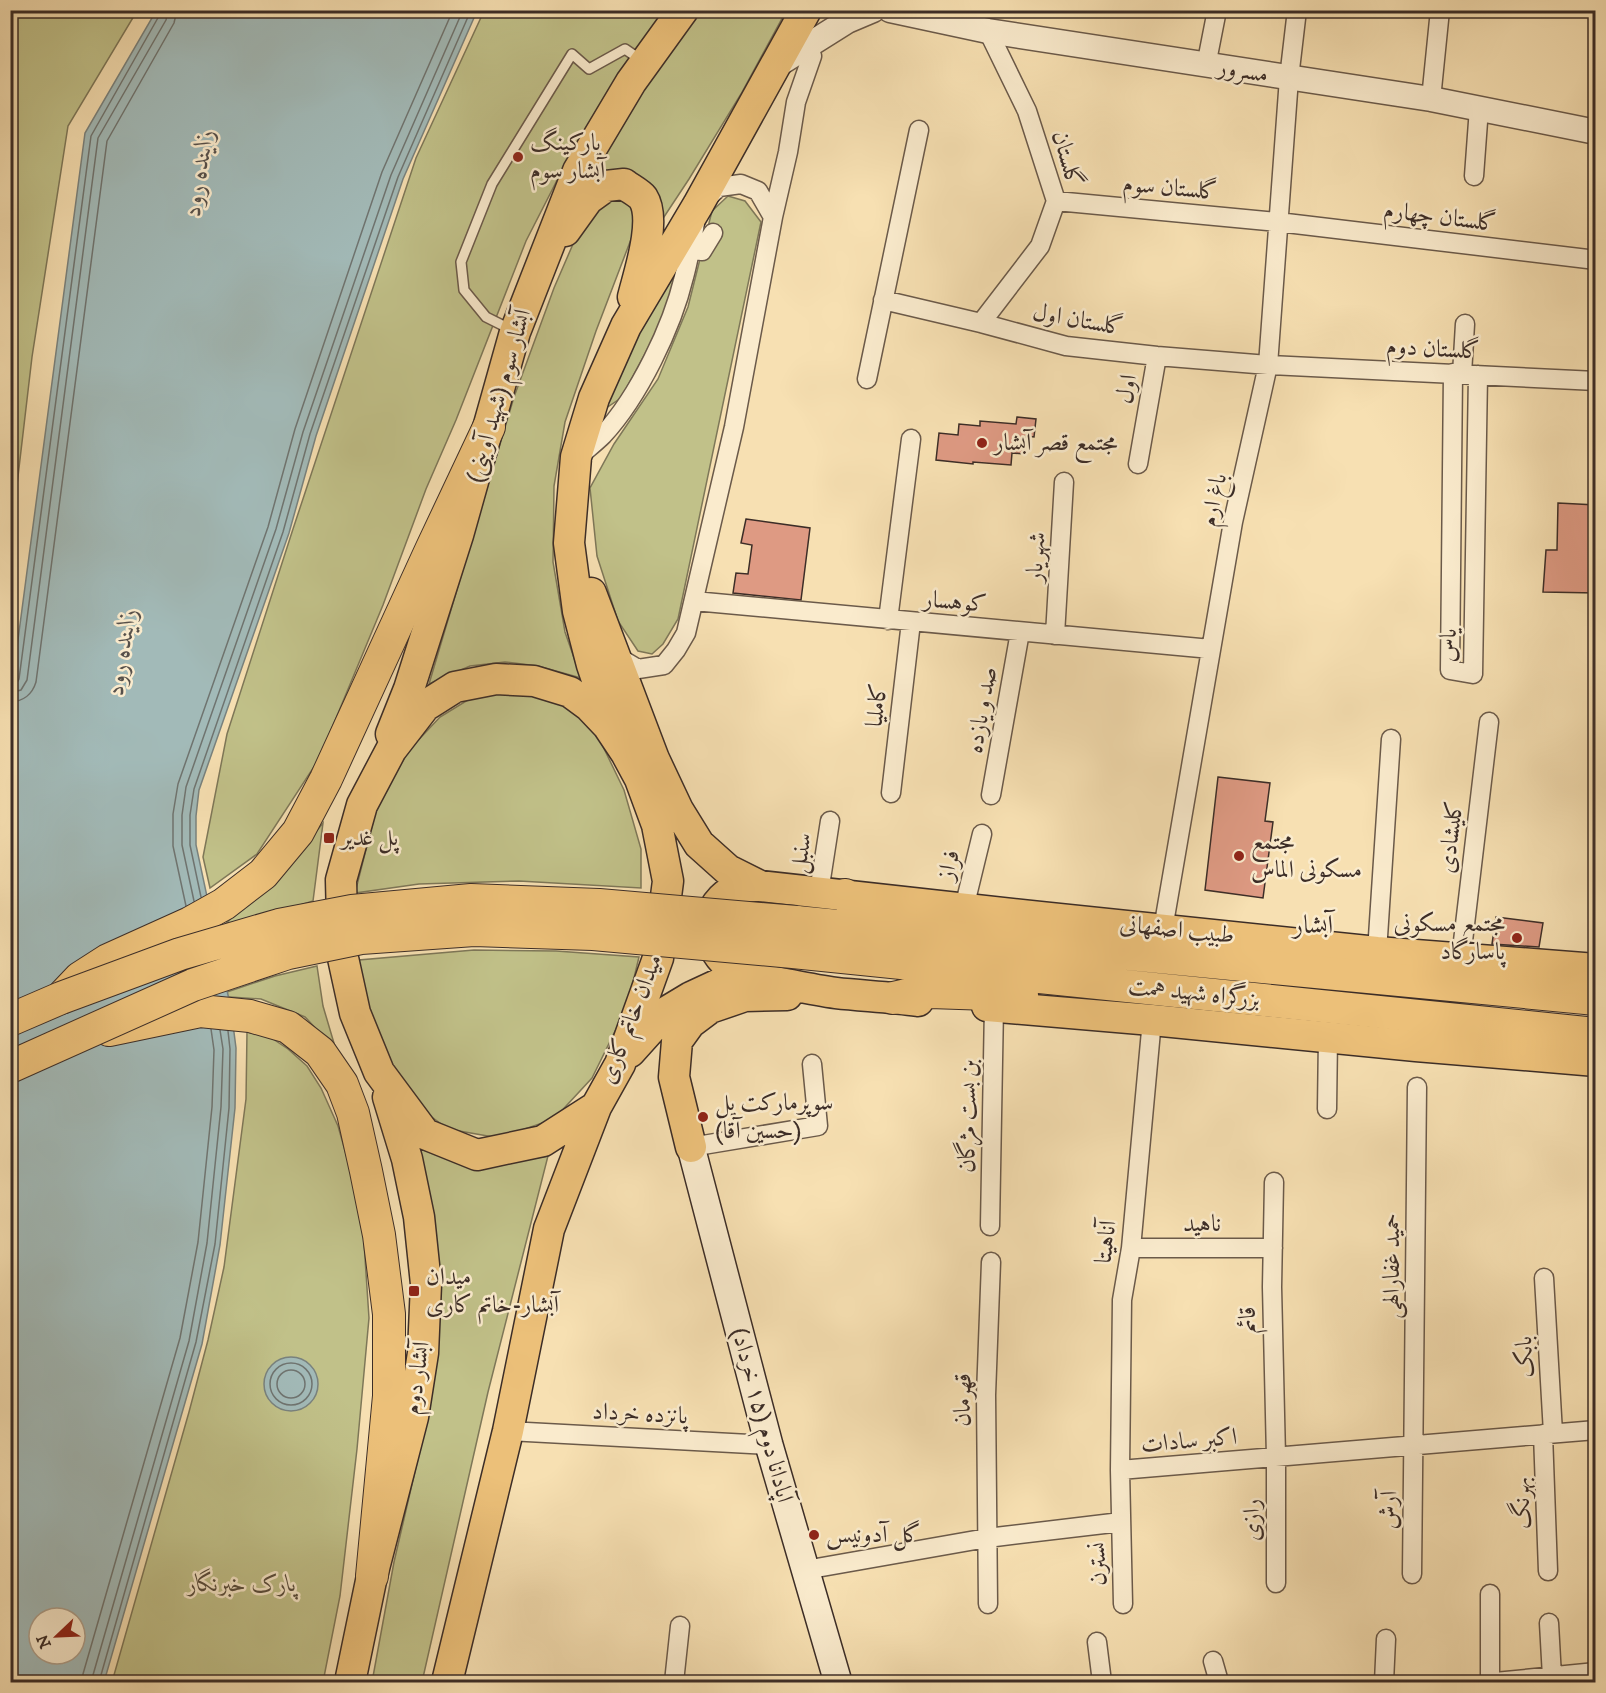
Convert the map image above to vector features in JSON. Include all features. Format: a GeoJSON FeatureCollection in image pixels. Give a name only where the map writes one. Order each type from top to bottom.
{"type":"FeatureCollection","features":[{"type":"Feature","properties":{"kind":"highway"},"geometry":{"type":"LineString","coordinates":[[61,998],[92,969],[113,957],[190,923],[243,891],[263,874],[298,832],[326,779],[430,550],[489,427]]}},
{"type":"Feature","properties":{"kind":"highway"},"geometry":{"type":"LineString","coordinates":[[832,894],[864,908],[1104,934],[1147,955]]}},
{"type":"Feature","properties":{"kind":"highway"},"geometry":{"type":"LineString","coordinates":[[10,1020],[61,998],[180,954],[279,925],[352,911],[471,900],[598,905],[794,937]]}},
{"type":"Feature","properties":{"kind":"highway"},"geometry":{"type":"LineString","coordinates":[[10,1067],[193,985],[288,953],[361,938],[474,930],[794,937]]}},
{"type":"Feature","properties":{"kind":"highway","name":"بزرگراه شهید همت"},"geometry":{"type":"LineString","coordinates":[[794,937],[1147,955],[1596,999]]}},
{"type":"Feature","properties":{"kind":"highway","name":"بزرگراه شهید همت"},"geometry":{"type":"LineString","coordinates":[[794,937],[1592,1055]]}},
{"type":"Feature","properties":{"kind":"highway"},"geometry":{"type":"LineString","coordinates":[[893,998],[930,992],[1074,998],[1133,987]]}},
{"type":"Feature","properties":{"kind":"highway"},"geometry":{"type":"LineString","coordinates":[[10,1076],[80,1036],[200,1011],[250,1016],[288,1027],[320,1052],[342,1084],[352,1113],[379,1235],[389,1314],[389,1396],[372,1576]]}},
{"type":"Feature","properties":{"kind":"main road","name":"آبشار سوم (شهید آوینی)"},"geometry":{"type":"LineString","coordinates":[[362,805],[409,689],[458,535],[515,332],[578,171],[632,82],[683,10]]}},
{"type":"Feature","properties":{"kind":"main road"},"geometry":{"type":"LineString","coordinates":[[617,739],[592,665],[578,611],[569,543],[576,458],[594,398],[626,326],[698,206],[806,10]]}},
{"type":"Feature","properties":{"kind":"main road"},"geometry":{"type":"LineString","coordinates":[[541,263],[588,199],[606,186],[624,184],[643,198],[649,217],[647,238],[626,326]]}},
{"type":"Feature","properties":{"kind":"main road"},"geometry":{"type":"LineString","coordinates":[[569,543],[585,577],[654,759],[678,810],[699,844],[728,870],[760,886]]}},
{"type":"Feature","properties":{"kind":"main road","name":"میدان خاتم کاری"},"geometry":{"type":"LineString","coordinates":[[496,679],[534,681],[570,692],[589,706],[617,739],[647,797],[657,825],[668,881],[658,958],[620,1064],[596,1107],[543,1141],[477,1155],[425,1134],[379,1072],[355,1013],[343,958],[342,880],[362,805],[391,750],[425,706],[455,687],[496,679]]}},
{"type":"Feature","properties":{"kind":"main road"},"geometry":{"type":"LineString","coordinates":[[760,886],[745,886],[732,890],[721,899],[713,911],[710,925],[711,939],[717,952],[726,963],[760,979],[835,993],[934,1003],[993,1006],[1328,1037],[1592,1055]]}},
{"type":"Feature","properties":{"kind":"main road","name":"طبیب اصفهانی"},"geometry":{"type":"LineString","coordinates":[[760,886],[1377,952],[1596,969]]}},
{"type":"Feature","properties":{"kind":"main road"},"geometry":{"type":"LineString","coordinates":[[620,1064],[666,1011],[721,983],[760,979]]}},
{"type":"Feature","properties":{"kind":"main road"},"geometry":{"type":"LineString","coordinates":[[691,1147],[674,1077],[677,1041],[690,1023],[710,1008],[745,996],[835,993]]}},
{"type":"Feature","properties":{"kind":"main road"},"geometry":{"type":"LineString","coordinates":[[620,1064],[643,1061],[658,1069],[691,1147]]}},
{"type":"Feature","properties":{"kind":"main road","name":"آبشار دوم"},"geometry":{"type":"LineString","coordinates":[[350,1683],[372,1576],[413,1417],[423,1353],[426,1284],[419,1217],[407,1159],[379,1072]]}},
{"type":"Feature","properties":{"kind":"main road"},"geometry":{"type":"LineString","coordinates":[[446,1679],[508,1431],[549,1230],[596,1107]]}},
{"type":"Feature","properties":{"kind":"main road","name":"آپادانا دوم (۱۵ خرداد)"},"geometry":{"type":"LineString","coordinates":[[691,1147],[769,1445],[838,1683]]}},
{"type":"Feature","properties":{"kind":"street"},"geometry":{"type":"LineString","coordinates":[[777,64],[847,21],[873,10]]}},
{"type":"Feature","properties":{"kind":"street","name":"مسرور"},"geometry":{"type":"LineString","coordinates":[[891,10],[988,31],[1431,99],[1596,132]]}},
{"type":"Feature","properties":{"kind":"street"},"geometry":{"type":"LineString","coordinates":[[1206,66],[1217,10]]}},
{"type":"Feature","properties":{"kind":"street","name":"باغ ارم"},"geometry":{"type":"LineString","coordinates":[[1163,929],[1233,522],[1268,364],[1289,78],[1297,10]]}},
{"type":"Feature","properties":{"kind":"street"},"geometry":{"type":"LineString","coordinates":[[1431,99],[1440,10]]}},
{"type":"Feature","properties":{"kind":"street","name":"گلستان"},"geometry":{"type":"LineString","coordinates":[[981,323],[1040,246],[1056,201],[1027,111],[988,31]]}},
{"type":"Feature","properties":{"kind":"street"},"geometry":{"type":"LineString","coordinates":[[615,655],[638,669],[664,665],[686,633],[734,427],[796,102],[812,56]]}},
{"type":"Feature","properties":{"kind":"street"},"geometry":{"type":"LineString","coordinates":[[1474,176],[1479,108]]}},
{"type":"Feature","properties":{"kind":"street"},"geometry":{"type":"LineString","coordinates":[[867,379],[920,130]]}},
{"type":"Feature","properties":{"kind":"street"},"geometry":{"type":"LineString","coordinates":[[576,458],[602,435],[628,405],[651,362],[674,310],[684,278],[698,206],[719,187],[741,184],[758,191],[773,217]]}},
{"type":"Feature","properties":{"kind":"street","name":"گلستان سوم"},"geometry":{"type":"LineString","coordinates":[[1056,201],[1278,222]]}},
{"type":"Feature","properties":{"kind":"street","name":"گلستان چهارم"},"geometry":{"type":"LineString","coordinates":[[1278,222],[1596,260]]}},
{"type":"Feature","properties":{"kind":"street"},"geometry":{"type":"LineString","coordinates":[[690,249],[702,251],[713,233]]}},
{"type":"Feature","properties":{"kind":"street","name":"گلستان اول"},"geometry":{"type":"LineString","coordinates":[[884,300],[1066,346],[1156,356],[1268,364]]}},
{"type":"Feature","properties":{"kind":"street"},"geometry":{"type":"LineString","coordinates":[[1464,374],[1465,324]]}},
{"type":"Feature","properties":{"kind":"street","name":"اول"},"geometry":{"type":"LineString","coordinates":[[1138,465],[1156,356]]}},
{"type":"Feature","properties":{"kind":"street","name":"گلستان دوم"},"geometry":{"type":"LineString","coordinates":[[1268,364],[1596,381]]}},
{"type":"Feature","properties":{"kind":"street","name":"یاس"},"geometry":{"type":"LineString","coordinates":[[1464,374],[1473,675],[1450,670],[1464,374]]}},
{"type":"Feature","properties":{"kind":"street"},"geometry":{"type":"LineString","coordinates":[[888,620],[911,439]]}},
{"type":"Feature","properties":{"kind":"street","name":"شهریار"},"geometry":{"type":"LineString","coordinates":[[1055,635],[1064,482]]}},
{"type":"Feature","properties":{"kind":"street","name":"کوهسار"},"geometry":{"type":"LineString","coordinates":[[694,602],[1211,650]]}},
{"type":"Feature","properties":{"kind":"street","name":"کاملیا"},"geometry":{"type":"LineString","coordinates":[[891,794],[911,622]]}},
{"type":"Feature","properties":{"kind":"street","name":"صد و یازده"},"geometry":{"type":"LineString","coordinates":[[992,795],[1020,632]]}},
{"type":"Feature","properties":{"kind":"street","name":"کلیشادی"},"geometry":{"type":"LineString","coordinates":[[1461,958],[1489,722]]}},
{"type":"Feature","properties":{"kind":"street"},"geometry":{"type":"LineString","coordinates":[[1377,952],[1391,739]]}},
{"type":"Feature","properties":{"kind":"street","name":"سنبل"},"geometry":{"type":"LineString","coordinates":[[830,821],[832,894]]}},
{"type":"Feature","properties":{"kind":"street","name":"فراز"},"geometry":{"type":"LineString","coordinates":[[964,908],[981,834]]}},
{"type":"Feature","properties":{"kind":"street","name":"بن بست مژگان"},"geometry":{"type":"LineString","coordinates":[[990,1226],[993,1006]]}},
{"type":"Feature","properties":{"kind":"street","name":"آناهیتا"},"geometry":{"type":"LineString","coordinates":[[1120,1470],[1122,1300],[1131,1248],[1152,1020]]}},
{"type":"Feature","properties":{"kind":"street"},"geometry":{"type":"LineString","coordinates":[[1327,1109],[1328,1037]]}},
{"type":"Feature","properties":{"kind":"street"},"geometry":{"type":"LineString","coordinates":[[691,1147],[818,1126],[812,1064]]}},
{"type":"Feature","properties":{"kind":"street","name":"حمید غفارالهی"},"geometry":{"type":"LineString","coordinates":[[1414,1446],[1417,1086]]}},
{"type":"Feature","properties":{"kind":"street","name":"قائم"},"geometry":{"type":"LineString","coordinates":[[1274,1182],[1272,1287],[1276,1457]]}},
{"type":"Feature","properties":{"kind":"street","name":"ناهید"},"geometry":{"type":"LineString","coordinates":[[1131,1248],[1273,1248]]}},
{"type":"Feature","properties":{"kind":"street","name":"قهرمان"},"geometry":{"type":"LineString","coordinates":[[988,1604],[986,1395],[991,1262]]}},
{"type":"Feature","properties":{"kind":"street","name":"بابک"},"geometry":{"type":"LineString","coordinates":[[1544,1278],[1548,1434]]}},
{"type":"Feature","properties":{"kind":"street","name":"اکبر سادات"},"geometry":{"type":"LineString","coordinates":[[1121,1522],[1120,1470],[1596,1430]]}},
{"type":"Feature","properties":{"kind":"street","name":"پانزده خرداد"},"geometry":{"type":"LineString","coordinates":[[508,1431],[769,1445]]}},
{"type":"Feature","properties":{"kind":"street","name":"بهرنگ"},"geometry":{"type":"LineString","coordinates":[[1548,1434],[1548,1570]]}},
{"type":"Feature","properties":{"kind":"street","name":"آرش"},"geometry":{"type":"LineString","coordinates":[[1412,1574],[1414,1446]]}},
{"type":"Feature","properties":{"kind":"street","name":"رازی"},"geometry":{"type":"LineString","coordinates":[[1276,1457],[1276,1583]]}},
{"type":"Feature","properties":{"kind":"street"},"geometry":{"type":"LineString","coordinates":[[805,1570],[987,1538],[1121,1522]]}},
{"type":"Feature","properties":{"kind":"street","name":"نسترن"},"geometry":{"type":"LineString","coordinates":[[1121,1522],[1123,1604]]}},
{"type":"Feature","properties":{"kind":"street"},"geometry":{"type":"LineString","coordinates":[[1490,1594],[1492,1683],[1596,1672]]}},
{"type":"Feature","properties":{"kind":"street"},"geometry":{"type":"LineString","coordinates":[[1549,1623],[1552,1677]]}},
{"type":"Feature","properties":{"kind":"street"},"geometry":{"type":"LineString","coordinates":[[674,1683],[680,1626]]}},
{"type":"Feature","properties":{"kind":"street"},"geometry":{"type":"LineString","coordinates":[[1384,1683],[1386,1639]]}},
{"type":"Feature","properties":{"kind":"street"},"geometry":{"type":"LineString","coordinates":[[1097,1642],[1102,1683]]}},
{"type":"Feature","properties":{"kind":"street"},"geometry":{"type":"LineString","coordinates":[[1212,1661],[1219,1683]]}},
{"type":"Feature","properties":{"kind":"lane"},"geometry":{"type":"LineString","coordinates":[[515,332],[486,317],[464,290],[461,262],[492,184],[572,54],[589,69],[625,49],[645,63]]}},
{"type":"Feature","properties":{"kind":"green space"},"geometry":{"type":"Polygon","coordinates":[[[11,10],[137,11],[68,126],[32,357],[11,536],[11,10]]]}},
{"type":"Feature","properties":{"kind":"green space"},"geometry":{"type":"Polygon","coordinates":[[[484,11],[665,11],[569,157],[526,241],[456,420],[426,489],[383,605],[319,759],[257,854],[210,888],[203,857],[227,734],[416,158],[484,11]]]}},
{"type":"Feature","properties":{"kind":"green space"},"geometry":{"type":"Polygon","coordinates":[[[702,11],[786,11],[741,94],[658,226],[606,175],[590,177],[664,57],[702,11]]]}},
{"type":"Feature","properties":{"kind":"green space"},"geometry":{"type":"Polygon","coordinates":[[[609,195],[630,201],[638,221],[596,331],[565,422],[554,486],[553,562],[565,632],[581,678],[538,666],[505,662],[470,666],[429,684],[514,397],[554,288],[586,214],[609,195]]]}},
{"type":"Feature","properties":{"kind":"green space"},"geometry":{"type":"Polygon","coordinates":[[[728,196],[745,201],[761,222],[678,619],[663,644],[652,654],[638,651],[618,621],[597,556],[590,488],[614,444],[658,379],[688,307],[712,211],[728,196]]]}},
{"type":"Feature","properties":{"kind":"green space"},"geometry":{"type":"Polygon","coordinates":[[[673,268],[674,279],[662,322],[621,398],[606,408],[614,375],[673,268]]]}},
{"type":"Feature","properties":{"kind":"green space"},"geometry":{"type":"Polygon","coordinates":[[[497,692],[520,692],[569,707],[596,732],[624,790],[641,849],[641,888],[519,881],[419,884],[355,893],[377,806],[409,750],[440,717],[471,698],[497,692]]]}},
{"type":"Feature","properties":{"kind":"green space"},"geometry":{"type":"Polygon","coordinates":[[[323,823],[313,901],[219,930],[293,860],[323,823]]]}},
{"type":"Feature","properties":{"kind":"green space"},"geometry":{"type":"Polygon","coordinates":[[[474,950],[556,951],[639,957],[627,1007],[592,1078],[554,1119],[499,1138],[448,1129],[410,1101],[378,1049],[364,1003],[359,960],[474,950]]]}},
{"type":"Feature","properties":{"kind":"green space"},"geometry":{"type":"Polygon","coordinates":[[[317,966],[323,1006],[336,1050],[305,1017],[261,999],[215,996],[275,976],[317,966]]]}},
{"type":"Feature","properties":{"kind":"green space","name":"پارک خبرنگار"},"geometry":{"type":"Polygon","coordinates":[[[247,1032],[270,1037],[288,1049],[307,1066],[321,1088],[338,1126],[363,1228],[369,1318],[340,1596],[323,1682],[112,1682],[189,1412],[224,1267],[246,1099],[247,1032]]]}},
{"type":"Feature","properties":{"kind":"green space"},"geometry":{"type":"Polygon","coordinates":[[[420,1149],[455,1160],[493,1165],[548,1156],[488,1392],[422,1682],[372,1682],[394,1562],[426,1424],[416,1156],[420,1149]]]}},
{"type":"Feature","properties":{"kind":"water","name":"زاینده رود"},"geometry":{"type":"Polygon","coordinates":[[[156,11],[477,11],[403,179],[316,436],[289,533],[199,790],[196,845],[231,1009],[236,1048],[235,1108],[220,1245],[202,1344],[104,1682],[11,1682],[10,700],[85,133],[156,11]]]}},
{"type":"Feature","properties":{"kind":"water"},"geometry":{"type":"Polygon","coordinates":[[[286,1357],[296,1357],[306,1361],[314,1369],[318,1384],[314,1399],[306,1407],[296,1411],[286,1411],[276,1407],[268,1399],[264,1389],[264,1379],[268,1369],[276,1361],[286,1357]]]}},
{"type":"Feature","properties":{"kind":"building","name":"مجتمع قصر آبشار"},"geometry":{"type":"Polygon","coordinates":[[[1017,417],[1036,419],[1034,437],[1026,436],[1024,454],[1012,453],[1011,465],[936,460],[939,433],[958,435],[959,424],[980,426],[980,421],[1016,424],[1017,417]]]}},
{"type":"Feature","properties":{"kind":"building"},"geometry":{"type":"Polygon","coordinates":[[[1558,503],[1596,505],[1596,593],[1543,592],[1546,550],[1557,550],[1558,503]]]}},
{"type":"Feature","properties":{"kind":"building"},"geometry":{"type":"Polygon","coordinates":[[[746,519],[810,528],[801,600],[733,593],[736,573],[748,574],[752,545],[741,543],[746,519]]]}},
{"type":"Feature","properties":{"kind":"building","name":"مجتمع مسکونی الماس"},"geometry":{"type":"Polygon","coordinates":[[[1218,777],[1270,783],[1265,821],[1273,822],[1263,898],[1205,890],[1218,777]]]}},
{"type":"Feature","properties":{"kind":"building","name":"مجتمع مسکونی پاسارگاد"},"geometry":{"type":"Polygon","coordinates":[[[1496,917],[1543,923],[1539,947],[1492,944],[1496,917]]]}},
{"type":"Feature","properties":{"kind":"place","name":"پارکینگ آبشار سوم"},"geometry":{"type":"Point","coordinates":[518,157]}},
{"type":"Feature","properties":{"kind":"place","name":"مجتمع قصر آبشار"},"geometry":{"type":"Point","coordinates":[982,443]}},
{"type":"Feature","properties":{"kind":"place","name":"پل غدیر"},"geometry":{"type":"Point","coordinates":[329,838]}},
{"type":"Feature","properties":{"kind":"place","name":"مجتمع مسکونی الماس"},"geometry":{"type":"Point","coordinates":[1239,856]}},
{"type":"Feature","properties":{"kind":"place","name":"مجتمع مسکونی پاسارگاد"},"geometry":{"type":"Point","coordinates":[1517,938]}},
{"type":"Feature","properties":{"kind":"place","name":"سوپرمارکت پل (حسین آقا)"},"geometry":{"type":"Point","coordinates":[703,1117]}},
{"type":"Feature","properties":{"kind":"place","name":"میدان آبشار-خاتم کاری"},"geometry":{"type":"Point","coordinates":[414,1291]}},
{"type":"Feature","properties":{"kind":"place","name":"گل آدونیس"},"geometry":{"type":"Point","coordinates":[814,1535]}},
{"type":"Feature","properties":{"kind":"district","name":"آبشار"},"geometry":{"type":"Point","coordinates":[1313,925]}}]}
